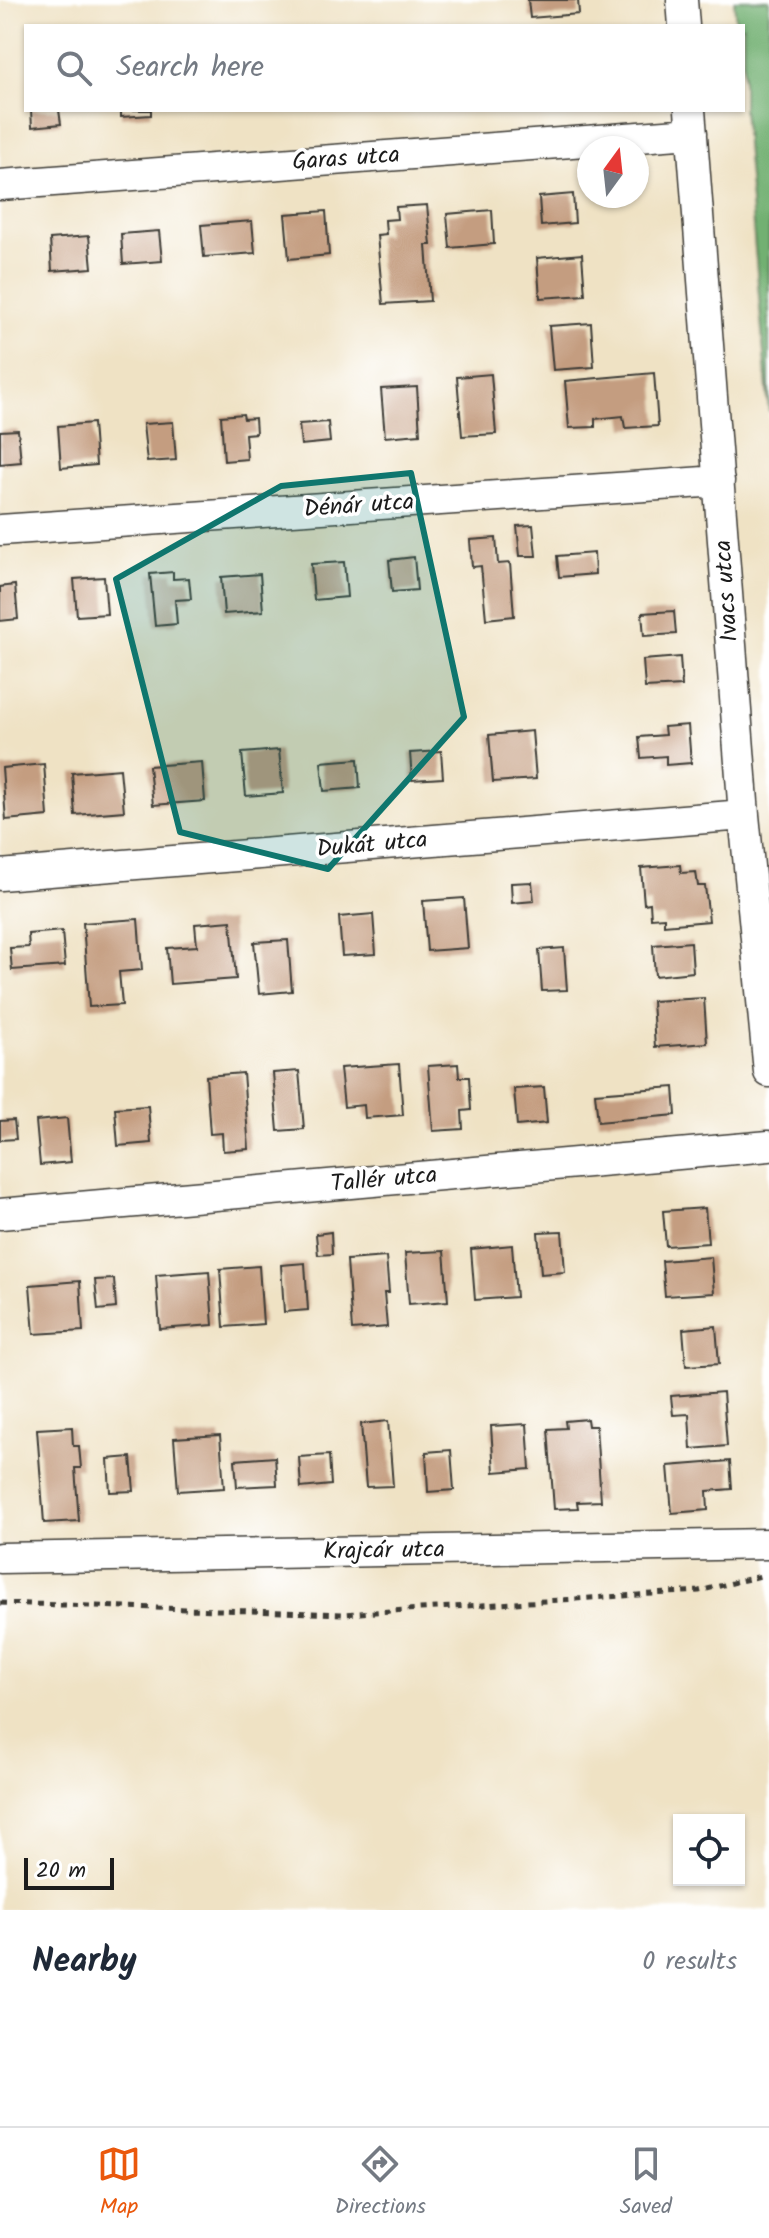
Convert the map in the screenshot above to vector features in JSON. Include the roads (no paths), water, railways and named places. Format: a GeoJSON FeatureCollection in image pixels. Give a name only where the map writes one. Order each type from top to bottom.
{"type":"FeatureCollection","features":[{"type":"Feature","properties":{"kind":"street"},"geometry":{"type":"LineString","coordinates":[[682,0],[684,24]]}},
{"type":"Feature","properties":{"kind":"street","name":"Garas utca"},"geometry":{"type":"LineString","coordinates":[[0,185],[691,122]]}},
{"type":"Feature","properties":{"kind":"street","name":"Ivacs utca"},"geometry":{"type":"LineString","coordinates":[[691,122],[744,815],[760,886],[769,1072]]}},
{"type":"Feature","properties":{"kind":"street","name":"Dénár utca"},"geometry":{"type":"LineString","coordinates":[[0,530],[719,481]]}},
{"type":"Feature","properties":{"kind":"street","name":"Dukát utca"},"geometry":{"type":"LineString","coordinates":[[0,875],[744,815]]}},
{"type":"Feature","properties":{"kind":"street","name":"Tallér utca"},"geometry":{"type":"LineString","coordinates":[[0,1214],[769,1146]]}},
{"type":"Feature","properties":{"kind":"street","name":"Krajcár utca"},"geometry":{"type":"LineString","coordinates":[[0,1558],[769,1544]]}}]}
